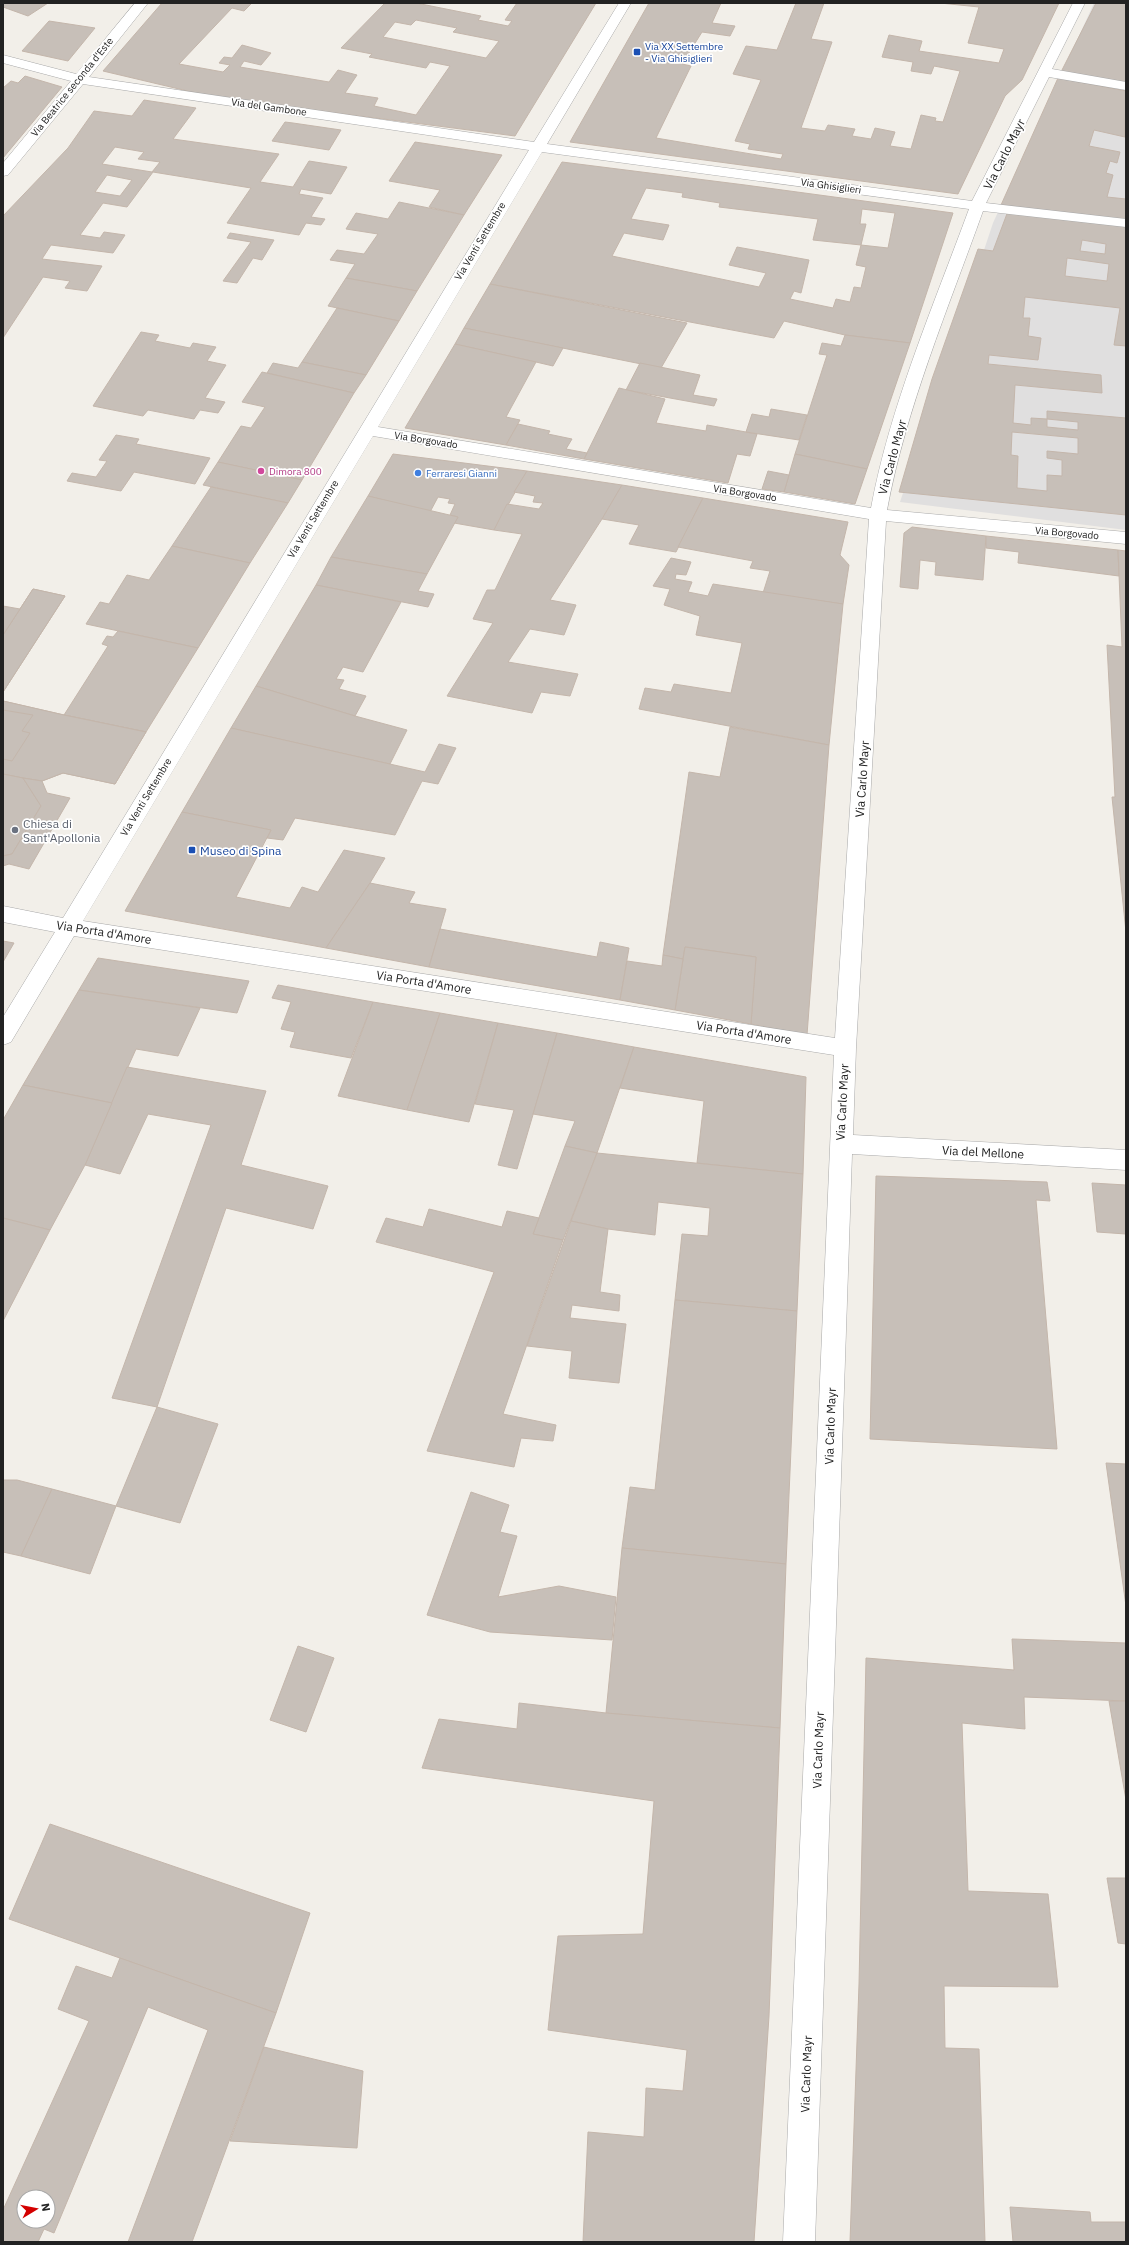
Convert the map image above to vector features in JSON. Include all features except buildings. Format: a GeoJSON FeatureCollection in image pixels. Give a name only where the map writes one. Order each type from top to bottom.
{"type":"FeatureCollection","features":[{"type":"Feature","properties":{"kind":"street","name":"Via Beatrice seconda d'Este"},"geometry":{"type":"LineString","coordinates":[[3,172],[142,3]]}},
{"type":"Feature","properties":{"kind":"street","name":"Via Venti Settembre"},"geometry":{"type":"LineString","coordinates":[[3,1036],[625,3]]}},
{"type":"Feature","properties":{"kind":"street","name":"Via Carlo Mayr"},"geometry":{"type":"LineString","coordinates":[[798,2242],[840,1144],[878,515],[886,472],[910,394],[977,206],[1078,3]]}},
{"type":"Feature","properties":{"kind":"street","name":"Via del Gambone"},"geometry":{"type":"LineString","coordinates":[[3,59],[78,79],[537,147]]}},
{"type":"Feature","properties":{"kind":"street"},"geometry":{"type":"LineString","coordinates":[[1045,72],[1126,86]]}},
{"type":"Feature","properties":{"kind":"street","name":"Via Ghisiglieri"},"geometry":{"type":"LineString","coordinates":[[537,147],[977,206],[1126,223]]}},
{"type":"Feature","properties":{"kind":"street","name":"Via Borgovado"},"geometry":{"type":"LineString","coordinates":[[367,430],[878,515],[1126,538]]}},
{"type":"Feature","properties":{"kind":"street","name":"Via Porta d'Amore"},"geometry":{"type":"LineString","coordinates":[[3,914],[68,927],[845,1048]]}},
{"type":"Feature","properties":{"kind":"street","name":"Via del Mellone"},"geometry":{"type":"LineString","coordinates":[[840,1144],[1126,1160]]}},
{"type":"Feature","properties":{"kind":"shaded area"},"geometry":{"type":"Polygon","coordinates":[[[1094,3],[1126,3],[1126,530],[900,502],[993,223],[1094,3]]]}},
{"type":"Feature","properties":{"kind":"place","name":"Via XX Settembre - Via Ghisiglieri"},"geometry":{"type":"Point","coordinates":[637,52]}},
{"type":"Feature","properties":{"kind":"place","name":"Dimora 800"},"geometry":{"type":"Point","coordinates":[261,471]}},
{"type":"Feature","properties":{"kind":"place","name":"Ferraresi Gianni"},"geometry":{"type":"Point","coordinates":[418,473]}},
{"type":"Feature","properties":{"kind":"place","name":"Chiesa di Sant'Apollonia"},"geometry":{"type":"Point","coordinates":[15,830]}},
{"type":"Feature","properties":{"kind":"place","name":"Museo di Spina"},"geometry":{"type":"Point","coordinates":[192,850]}}]}
